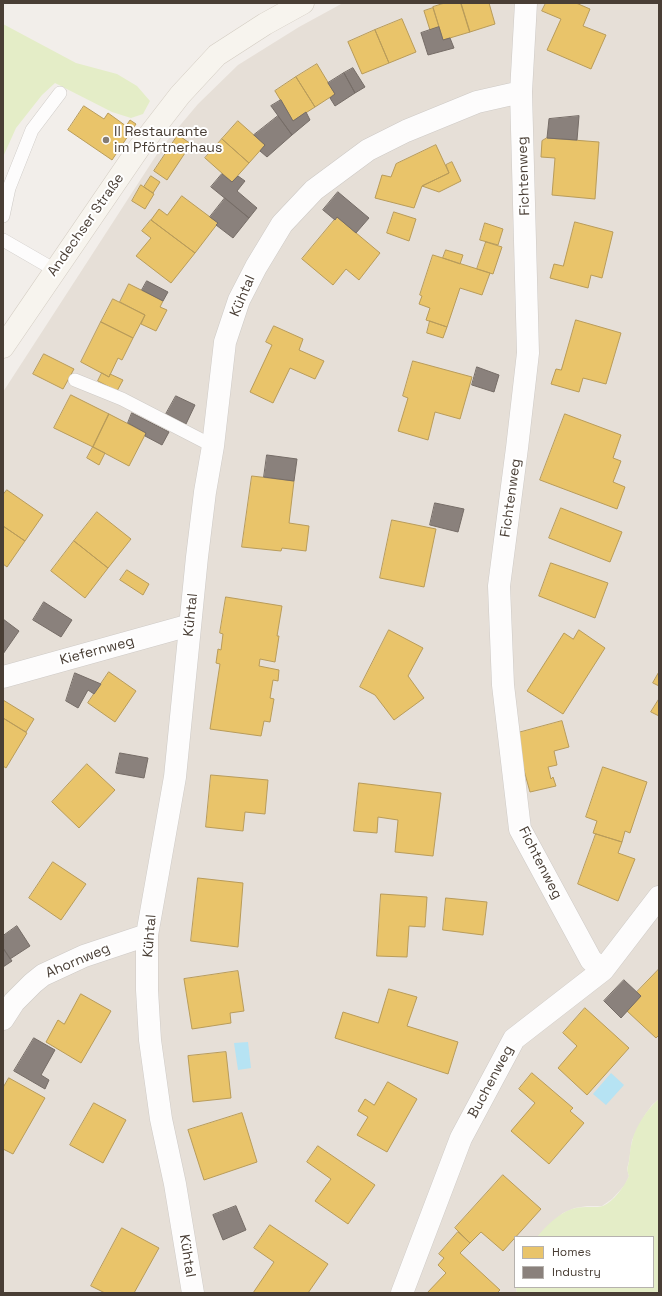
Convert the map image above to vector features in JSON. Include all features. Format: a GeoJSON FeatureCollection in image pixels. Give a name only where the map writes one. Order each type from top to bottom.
{"type":"FeatureCollection","features":[{"type":"Feature","properties":{"kind":"street","name":"Andechser Straße"},"geometry":{"type":"LineString","coordinates":[[3,347],[139,148],[180,95],[217,55],[265,24],[303,3]]}},
{"type":"Feature","properties":{"kind":"street","name":"Fichtenweg"},"geometry":{"type":"LineString","coordinates":[[526,3],[521,92],[528,353],[499,586],[503,685],[520,829],[591,960],[603,970]]}},
{"type":"Feature","properties":{"kind":"street","name":"Kühtal"},"geometry":{"type":"LineString","coordinates":[[193,1293],[161,1119],[151,1048],[147,990],[147,935],[175,777],[197,557],[205,492],[213,446],[225,342],[239,300],[256,266],[282,224],[314,190],[368,150],[406,131],[477,102],[521,92]]}},
{"type":"Feature","properties":{"kind":"street","name":"Kiefernweg"},"geometry":{"type":"LineString","coordinates":[[3,677],[190,625]]}},
{"type":"Feature","properties":{"kind":"street","name":"Buchenweg"},"geometry":{"type":"LineString","coordinates":[[402,1293],[461,1138],[514,1039],[603,970],[659,897]]}},
{"type":"Feature","properties":{"kind":"street","name":"Ahornweg"},"geometry":{"type":"LineString","coordinates":[[3,1019],[14,1002],[43,975],[84,956],[147,935]]}},
{"type":"Feature","properties":{"kind":"lane"},"geometry":{"type":"LineString","coordinates":[[3,216],[9,188],[32,130],[60,93]]}},
{"type":"Feature","properties":{"kind":"lane"},"geometry":{"type":"LineString","coordinates":[[3,240],[55,270]]}},
{"type":"Feature","properties":{"kind":"lane"},"geometry":{"type":"LineString","coordinates":[[75,380],[122,399],[213,446]]}},
{"type":"Feature","properties":{"kind":"shaded area"},"geometry":{"type":"Polygon","coordinates":[[[343,3],[659,3],[659,1099],[652,1105],[645,1115],[632,1140],[627,1169],[629,1176],[625,1185],[612,1199],[602,1206],[575,1208],[563,1213],[538,1236],[514,1236],[514,1288],[516,1288],[517,1293],[3,1293],[3,392],[161,148],[198,104],[238,65],[299,27],[343,3]]]}},
{"type":"Feature","properties":{"kind":"green space"},"geometry":{"type":"Polygon","coordinates":[[[3,24],[76,63],[117,74],[137,86],[150,101],[143,114],[131,118],[112,112],[55,83],[42,95],[16,128],[3,157],[3,24]]]}},
{"type":"Feature","properties":{"kind":"green space"},"geometry":{"type":"Polygon","coordinates":[[[659,1099],[659,1293],[517,1293],[516,1288],[654,1288],[654,1236],[538,1236],[549,1224],[565,1212],[579,1207],[603,1206],[611,1201],[624,1185],[629,1176],[628,1168],[631,1147],[636,1130],[646,1113],[659,1099]]]}},
{"type":"Feature","properties":{"kind":"water"},"geometry":{"type":"Polygon","coordinates":[[[248,1042],[251,1068],[238,1070],[234,1043],[248,1042]]]}},
{"type":"Feature","properties":{"kind":"water"},"geometry":{"type":"Polygon","coordinates":[[[611,1073],[624,1085],[606,1105],[593,1094],[611,1073]]]}},
{"type":"Feature","properties":{"kind":"building: Homes"},"geometry":{"type":"Polygon","coordinates":[[[445,3],[461,3],[470,32],[443,40],[433,7],[445,3]]]}},
{"type":"Feature","properties":{"kind":"building: Homes"},"geometry":{"type":"Polygon","coordinates":[[[461,3],[489,3],[495,24],[470,32],[461,3]]]}},
{"type":"Feature","properties":{"kind":"building: Homes"},"geometry":{"type":"Polygon","coordinates":[[[546,3],[576,3],[590,9],[583,26],[606,35],[591,69],[547,50],[561,19],[542,11],[546,3]]]}},
{"type":"Feature","properties":{"kind":"building: Homes"},"geometry":{"type":"Polygon","coordinates":[[[433,8],[439,27],[430,30],[424,11],[433,8]]]}},
{"type":"Feature","properties":{"kind":"building: Homes"},"geometry":{"type":"Polygon","coordinates":[[[402,19],[416,52],[389,63],[375,30],[402,19]]]}},
{"type":"Feature","properties":{"kind":"building: Homes"},"geometry":{"type":"Polygon","coordinates":[[[375,30],[389,63],[362,74],[348,42],[375,30]]]}},
{"type":"Feature","properties":{"kind":"building: Homes"},"geometry":{"type":"Polygon","coordinates":[[[317,64],[335,94],[315,107],[296,77],[317,64]]]}},
{"type":"Feature","properties":{"kind":"building: Homes"},"geometry":{"type":"Polygon","coordinates":[[[296,77],[315,107],[293,121],[275,91],[296,77]]]}},
{"type":"Feature","properties":{"kind":"building: Homes"},"geometry":{"type":"Polygon","coordinates":[[[84,106],[104,119],[108,113],[126,126],[130,120],[136,124],[112,160],[68,130],[84,106]]]}},
{"type":"Feature","properties":{"kind":"building: Homes"},"geometry":{"type":"Polygon","coordinates":[[[238,121],[265,145],[249,163],[222,139],[238,121]]]}},
{"type":"Feature","properties":{"kind":"building: Homes"},"geometry":{"type":"Polygon","coordinates":[[[178,135],[191,144],[167,180],[154,171],[178,135]]]}},
{"type":"Feature","properties":{"kind":"building: Homes"},"geometry":{"type":"Polygon","coordinates":[[[547,138],[599,142],[595,199],[552,195],[555,158],[541,157],[542,141],[547,138]]]}},
{"type":"Feature","properties":{"kind":"building: Homes"},"geometry":{"type":"Polygon","coordinates":[[[222,139],[249,163],[232,182],[205,158],[222,139]]]}},
{"type":"Feature","properties":{"kind":"building: Homes"},"geometry":{"type":"Polygon","coordinates":[[[436,145],[449,173],[422,186],[414,208],[375,198],[382,175],[391,177],[396,164],[436,145]]]}},
{"type":"Feature","properties":{"kind":"building: Homes"},"geometry":{"type":"Polygon","coordinates":[[[452,162],[461,181],[439,192],[422,186],[449,173],[446,165],[452,162]]]}},
{"type":"Feature","properties":{"kind":"building: Homes"},"geometry":{"type":"Polygon","coordinates":[[[151,176],[160,182],[153,193],[144,187],[151,176]]]}},
{"type":"Feature","properties":{"kind":"building: Homes"},"geometry":{"type":"Polygon","coordinates":[[[141,185],[154,194],[145,209],[132,201],[141,185]]]}},
{"type":"Feature","properties":{"kind":"building: Homes"},"geometry":{"type":"Polygon","coordinates":[[[182,196],[218,223],[195,253],[151,220],[159,209],[167,215],[182,196]]]}},
{"type":"Feature","properties":{"kind":"building: Homes"},"geometry":{"type":"Polygon","coordinates":[[[394,212],[416,219],[409,241],[387,233],[394,212]]]}},
{"type":"Feature","properties":{"kind":"building: Homes"},"geometry":{"type":"Polygon","coordinates":[[[337,217],[380,253],[359,280],[346,269],[333,285],[302,259],[337,217]]]}},
{"type":"Feature","properties":{"kind":"building: Homes"},"geometry":{"type":"Polygon","coordinates":[[[151,220],[195,253],[171,283],[136,256],[151,238],[142,231],[151,220]]]}},
{"type":"Feature","properties":{"kind":"building: Homes"},"geometry":{"type":"Polygon","coordinates":[[[575,222],[613,232],[602,278],[591,275],[588,288],[550,278],[554,264],[563,266],[575,222]]]}},
{"type":"Feature","properties":{"kind":"building: Homes"},"geometry":{"type":"Polygon","coordinates":[[[485,223],[503,229],[498,245],[480,240],[485,223]]]}},
{"type":"Feature","properties":{"kind":"building: Homes"},"geometry":{"type":"Polygon","coordinates":[[[486,242],[502,247],[493,274],[477,269],[486,242]]]}},
{"type":"Feature","properties":{"kind":"building: Homes"},"geometry":{"type":"Polygon","coordinates":[[[446,250],[463,255],[460,264],[443,258],[446,250]]]}},
{"type":"Feature","properties":{"kind":"building: Homes"},"geometry":{"type":"Polygon","coordinates":[[[433,255],[490,273],[482,295],[460,288],[447,327],[426,320],[430,308],[419,304],[422,296],[420,295],[433,255]]]}},
{"type":"Feature","properties":{"kind":"building: Homes"},"geometry":{"type":"Polygon","coordinates":[[[129,284],[163,301],[160,307],[167,310],[156,331],[141,324],[145,315],[120,302],[129,284]]]}},
{"type":"Feature","properties":{"kind":"building: Homes"},"geometry":{"type":"Polygon","coordinates":[[[113,299],[145,315],[133,338],[101,322],[113,299]]]}},
{"type":"Feature","properties":{"kind":"building: Homes"},"geometry":{"type":"Polygon","coordinates":[[[576,320],[621,333],[606,384],[583,378],[579,392],[551,384],[556,369],[561,370],[576,320]]]}},
{"type":"Feature","properties":{"kind":"building: Homes"},"geometry":{"type":"Polygon","coordinates":[[[430,321],[447,327],[443,338],[427,333],[430,321]]]}},
{"type":"Feature","properties":{"kind":"building: Homes"},"geometry":{"type":"Polygon","coordinates":[[[101,322],[133,338],[122,360],[118,358],[109,377],[81,362],[101,322]]]}},
{"type":"Feature","properties":{"kind":"building: Homes"},"geometry":{"type":"Polygon","coordinates":[[[274,326],[303,339],[299,350],[324,361],[315,379],[290,368],[273,403],[250,392],[272,345],[266,342],[274,326]]]}},
{"type":"Feature","properties":{"kind":"building: Homes"},"geometry":{"type":"Polygon","coordinates":[[[44,354],[74,369],[63,389],[33,374],[44,354]]]}},
{"type":"Feature","properties":{"kind":"building: Homes"},"geometry":{"type":"Polygon","coordinates":[[[413,361],[472,377],[460,419],[435,412],[428,440],[398,431],[408,398],[403,396],[413,361]]]}},
{"type":"Feature","properties":{"kind":"building: Homes"},"geometry":{"type":"Polygon","coordinates":[[[102,373],[109,377],[110,374],[123,380],[117,391],[98,381],[102,373]]]}},
{"type":"Feature","properties":{"kind":"building: Homes"},"geometry":{"type":"Polygon","coordinates":[[[71,395],[109,414],[93,447],[54,428],[71,395]]]}},
{"type":"Feature","properties":{"kind":"building: Homes"},"geometry":{"type":"Polygon","coordinates":[[[109,414],[146,433],[129,466],[93,447],[109,414]]]}},
{"type":"Feature","properties":{"kind":"building: Homes"},"geometry":{"type":"Polygon","coordinates":[[[565,414],[621,435],[613,458],[621,461],[613,482],[625,487],[617,509],[540,480],[565,414]]]}},
{"type":"Feature","properties":{"kind":"building: Homes"},"geometry":{"type":"Polygon","coordinates":[[[93,447],[105,453],[99,465],[87,458],[93,447]]]}},
{"type":"Feature","properties":{"kind":"building: Homes"},"geometry":{"type":"Polygon","coordinates":[[[252,476],[294,481],[289,523],[309,526],[306,551],[282,548],[281,551],[242,547],[252,476]]]}},
{"type":"Feature","properties":{"kind":"building: Homes"},"geometry":{"type":"Polygon","coordinates":[[[7,490],[43,515],[25,541],[3,526],[3,495],[7,490]]]}},
{"type":"Feature","properties":{"kind":"building: Homes"},"geometry":{"type":"Polygon","coordinates":[[[561,508],[622,532],[610,562],[549,538],[561,508]]]}},
{"type":"Feature","properties":{"kind":"building: Homes"},"geometry":{"type":"Polygon","coordinates":[[[97,512],[131,539],[108,568],[74,541],[97,512]]]}},
{"type":"Feature","properties":{"kind":"building: Homes"},"geometry":{"type":"Polygon","coordinates":[[[392,520],[436,529],[424,587],[380,578],[392,520]]]}},
{"type":"Feature","properties":{"kind":"building: Homes"},"geometry":{"type":"Polygon","coordinates":[[[3,526],[25,541],[7,567],[3,564],[3,526]]]}},
{"type":"Feature","properties":{"kind":"building: Homes"},"geometry":{"type":"Polygon","coordinates":[[[74,541],[108,568],[85,598],[51,571],[74,541]]]}},
{"type":"Feature","properties":{"kind":"building: Homes"},"geometry":{"type":"Polygon","coordinates":[[[551,563],[608,583],[595,618],[539,596],[551,563]]]}},
{"type":"Feature","properties":{"kind":"building: Homes"},"geometry":{"type":"Polygon","coordinates":[[[127,570],[149,584],[143,595],[120,580],[127,570]]]}},
{"type":"Feature","properties":{"kind":"building: Homes"},"geometry":{"type":"Polygon","coordinates":[[[226,597],[282,606],[277,636],[279,636],[275,662],[260,659],[259,666],[279,670],[278,681],[273,680],[270,698],[274,699],[270,722],[264,721],[261,736],[210,729],[220,664],[216,663],[218,649],[221,650],[223,634],[220,633],[226,597]]]}},
{"type":"Feature","properties":{"kind":"building: Homes"},"geometry":{"type":"Polygon","coordinates":[[[389,630],[423,648],[408,676],[424,698],[394,720],[375,695],[360,687],[389,630]]]}},
{"type":"Feature","properties":{"kind":"building: Homes"},"geometry":{"type":"Polygon","coordinates":[[[579,630],[605,648],[563,714],[527,691],[564,633],[573,639],[579,630]]]}},
{"type":"Feature","properties":{"kind":"building: Homes"},"geometry":{"type":"Polygon","coordinates":[[[109,672],[136,691],[115,722],[88,703],[109,672]]]}},
{"type":"Feature","properties":{"kind":"building: Homes"},"geometry":{"type":"Polygon","coordinates":[[[659,672],[659,686],[653,683],[659,672]]]}},
{"type":"Feature","properties":{"kind":"building: Homes"},"geometry":{"type":"Polygon","coordinates":[[[659,699],[659,716],[651,712],[659,699]]]}},
{"type":"Feature","properties":{"kind":"building: Homes"},"geometry":{"type":"Polygon","coordinates":[[[3,700],[34,719],[26,732],[3,718],[3,700]]]}},
{"type":"Feature","properties":{"kind":"building: Homes"},"geometry":{"type":"Polygon","coordinates":[[[3,718],[27,733],[6,768],[3,766],[3,718]]]}},
{"type":"Feature","properties":{"kind":"building: Homes"},"geometry":{"type":"Polygon","coordinates":[[[562,721],[569,747],[554,751],[557,765],[548,767],[551,779],[553,777],[556,786],[530,792],[514,734],[562,721]]]}},
{"type":"Feature","properties":{"kind":"building: Homes"},"geometry":{"type":"Polygon","coordinates":[[[87,764],[115,790],[79,828],[52,802],[87,764]]]}},
{"type":"Feature","properties":{"kind":"building: Homes"},"geometry":{"type":"Polygon","coordinates":[[[603,767],[647,782],[630,833],[625,831],[622,842],[593,833],[597,821],[586,817],[603,767]]]}},
{"type":"Feature","properties":{"kind":"building: Homes"},"geometry":{"type":"Polygon","coordinates":[[[211,775],[268,780],[265,814],[245,812],[243,831],[206,827],[211,775]]]}},
{"type":"Feature","properties":{"kind":"building: Homes"},"geometry":{"type":"Polygon","coordinates":[[[359,783],[441,793],[433,856],[395,852],[398,820],[378,817],[377,833],[354,831],[359,783]]]}},
{"type":"Feature","properties":{"kind":"building: Homes"},"geometry":{"type":"Polygon","coordinates":[[[596,834],[622,842],[618,853],[635,859],[618,901],[578,884],[596,834]]]}},
{"type":"Feature","properties":{"kind":"building: Homes"},"geometry":{"type":"Polygon","coordinates":[[[53,862],[86,884],[61,920],[29,898],[53,862]]]}},
{"type":"Feature","properties":{"kind":"building: Homes"},"geometry":{"type":"Polygon","coordinates":[[[198,878],[243,883],[238,947],[191,941],[198,878]]]}},
{"type":"Feature","properties":{"kind":"building: Homes"},"geometry":{"type":"Polygon","coordinates":[[[381,894],[427,897],[425,927],[409,926],[407,957],[377,956],[381,894]]]}},
{"type":"Feature","properties":{"kind":"building: Homes"},"geometry":{"type":"Polygon","coordinates":[[[446,898],[487,902],[483,935],[443,930],[446,898]]]}},
{"type":"Feature","properties":{"kind":"building: Homes"},"geometry":{"type":"Polygon","coordinates":[[[659,969],[659,1035],[656,1038],[627,1011],[641,996],[637,992],[659,969]]]}},
{"type":"Feature","properties":{"kind":"building: Homes"},"geometry":{"type":"Polygon","coordinates":[[[238,971],[244,1011],[230,1013],[231,1023],[192,1029],[184,979],[238,971]]]}},
{"type":"Feature","properties":{"kind":"building: Homes"},"geometry":{"type":"Polygon","coordinates":[[[389,989],[417,997],[407,1026],[458,1042],[448,1074],[335,1038],[343,1012],[378,1023],[389,989]]]}},
{"type":"Feature","properties":{"kind":"building: Homes"},"geometry":{"type":"Polygon","coordinates":[[[81,994],[111,1011],[81,1063],[46,1042],[58,1020],[64,1024],[81,994]]]}},
{"type":"Feature","properties":{"kind":"building: Homes"},"geometry":{"type":"Polygon","coordinates":[[[585,1008],[629,1048],[587,1095],[558,1068],[577,1046],[563,1033],[585,1008]]]}},
{"type":"Feature","properties":{"kind":"building: Homes"},"geometry":{"type":"Polygon","coordinates":[[[226,1052],[231,1098],[193,1102],[188,1056],[226,1052]]]}},
{"type":"Feature","properties":{"kind":"building: Homes"},"geometry":{"type":"Polygon","coordinates":[[[532,1073],[573,1108],[570,1111],[584,1123],[549,1164],[511,1131],[535,1103],[519,1089],[532,1073]]]}},
{"type":"Feature","properties":{"kind":"building: Homes"},"geometry":{"type":"Polygon","coordinates":[[[9,1078],[45,1098],[13,1154],[3,1149],[3,1088],[9,1078]]]}},
{"type":"Feature","properties":{"kind":"building: Homes"},"geometry":{"type":"Polygon","coordinates":[[[388,1082],[417,1099],[387,1152],[357,1135],[368,1117],[358,1111],[365,1099],[374,1105],[388,1082]]]}},
{"type":"Feature","properties":{"kind":"building: Homes"},"geometry":{"type":"Polygon","coordinates":[[[94,1103],[126,1120],[103,1163],[70,1145],[94,1103]]]}},
{"type":"Feature","properties":{"kind":"building: Homes"},"geometry":{"type":"Polygon","coordinates":[[[242,1113],[257,1162],[204,1180],[188,1130],[242,1113]]]}},
{"type":"Feature","properties":{"kind":"building: Homes"},"geometry":{"type":"Polygon","coordinates":[[[318,1146],[375,1185],[348,1224],[315,1201],[331,1179],[307,1162],[318,1146]]]}},
{"type":"Feature","properties":{"kind":"building: Homes"},"geometry":{"type":"Polygon","coordinates":[[[503,1175],[541,1209],[517,1236],[514,1236],[514,1239],[503,1251],[481,1232],[470,1243],[455,1228],[503,1175]]]}},
{"type":"Feature","properties":{"kind":"building: Homes"},"geometry":{"type":"Polygon","coordinates":[[[270,1225],[328,1264],[308,1293],[253,1293],[274,1262],[254,1248],[270,1225]]]}},
{"type":"Feature","properties":{"kind":"building: Homes"},"geometry":{"type":"Polygon","coordinates":[[[122,1228],[159,1248],[134,1293],[105,1293],[91,1286],[122,1228]]]}},
{"type":"Feature","properties":{"kind":"building: Homes"},"geometry":{"type":"Polygon","coordinates":[[[458,1232],[470,1243],[460,1253],[500,1290],[497,1293],[427,1293],[446,1273],[438,1265],[444,1258],[439,1254],[458,1232]]]}},
{"type":"Feature","properties":{"kind":"building: Industry"},"geometry":{"type":"Polygon","coordinates":[[[439,27],[443,40],[450,38],[454,48],[428,55],[421,33],[439,27]]]}},
{"type":"Feature","properties":{"kind":"building: Industry"},"geometry":{"type":"Polygon","coordinates":[[[353,68],[365,87],[355,93],[344,73],[353,68]]]}},
{"type":"Feature","properties":{"kind":"building: Industry"},"geometry":{"type":"Polygon","coordinates":[[[344,73],[355,93],[335,106],[330,98],[335,94],[328,83],[344,73]]]}},
{"type":"Feature","properties":{"kind":"building: Industry"},"geometry":{"type":"Polygon","coordinates":[[[281,100],[293,121],[306,112],[310,120],[292,135],[271,106],[281,100]]]}},
{"type":"Feature","properties":{"kind":"building: Industry"},"geometry":{"type":"Polygon","coordinates":[[[278,116],[292,135],[267,157],[260,151],[265,145],[254,135],[278,116]]]}},
{"type":"Feature","properties":{"kind":"building: Industry"},"geometry":{"type":"Polygon","coordinates":[[[579,116],[577,140],[547,138],[549,119],[579,116]]]}},
{"type":"Feature","properties":{"kind":"building: Industry"},"geometry":{"type":"Polygon","coordinates":[[[222,174],[232,182],[238,176],[245,181],[237,191],[257,208],[249,218],[211,187],[222,174]]]}},
{"type":"Feature","properties":{"kind":"building: Industry"},"geometry":{"type":"Polygon","coordinates":[[[338,192],[369,218],[356,233],[337,217],[335,220],[323,210],[338,192]]]}},
{"type":"Feature","properties":{"kind":"building: Industry"},"geometry":{"type":"Polygon","coordinates":[[[225,198],[249,218],[233,238],[216,225],[218,223],[210,217],[225,198]]]}},
{"type":"Feature","properties":{"kind":"building: Industry"},"geometry":{"type":"Polygon","coordinates":[[[147,281],[168,292],[163,301],[142,290],[147,281]]]}},
{"type":"Feature","properties":{"kind":"building: Industry"},"geometry":{"type":"Polygon","coordinates":[[[477,367],[499,375],[494,392],[472,385],[477,367]]]}},
{"type":"Feature","properties":{"kind":"building: Industry"},"geometry":{"type":"Polygon","coordinates":[[[176,396],[195,405],[186,424],[166,414],[176,396]]]}},
{"type":"Feature","properties":{"kind":"building: Industry"},"geometry":{"type":"Polygon","coordinates":[[[132,413],[169,432],[162,445],[145,436],[146,433],[128,423],[132,413]]]}},
{"type":"Feature","properties":{"kind":"building: Industry"},"geometry":{"type":"Polygon","coordinates":[[[267,455],[297,459],[294,481],[264,477],[267,455]]]}},
{"type":"Feature","properties":{"kind":"building: Industry"},"geometry":{"type":"Polygon","coordinates":[[[435,503],[464,509],[458,532],[430,525],[435,503]]]}},
{"type":"Feature","properties":{"kind":"building: Industry"},"geometry":{"type":"Polygon","coordinates":[[[44,602],[72,620],[61,637],[33,620],[44,602]]]}},
{"type":"Feature","properties":{"kind":"building: Industry"},"geometry":{"type":"Polygon","coordinates":[[[3,619],[19,631],[3,654],[3,619]]]}},
{"type":"Feature","properties":{"kind":"building: Industry"},"geometry":{"type":"Polygon","coordinates":[[[75,673],[101,684],[94,694],[88,690],[78,708],[66,701],[75,673]]]}},
{"type":"Feature","properties":{"kind":"building: Industry"},"geometry":{"type":"Polygon","coordinates":[[[120,753],[148,758],[144,778],[116,773],[120,753]]]}},
{"type":"Feature","properties":{"kind":"building: Industry"},"geometry":{"type":"Polygon","coordinates":[[[17,926],[30,946],[10,959],[3,948],[3,936],[17,926]]]}},
{"type":"Feature","properties":{"kind":"building: Industry"},"geometry":{"type":"Polygon","coordinates":[[[3,948],[12,961],[3,967],[3,948]]]}},
{"type":"Feature","properties":{"kind":"building: Industry"},"geometry":{"type":"Polygon","coordinates":[[[624,980],[641,996],[621,1018],[604,1001],[624,980]]]}},
{"type":"Feature","properties":{"kind":"building: Industry"},"geometry":{"type":"Polygon","coordinates":[[[34,1038],[55,1050],[41,1075],[49,1080],[45,1089],[14,1071],[34,1038]]]}},
{"type":"Feature","properties":{"kind":"building: Industry"},"geometry":{"type":"Polygon","coordinates":[[[236,1206],[246,1230],[223,1240],[213,1215],[236,1206]]]}},
{"type":"Feature","properties":{"kind":"place","name":"Il Restaurante im Pförtnerhaus"},"geometry":{"type":"Point","coordinates":[106,140]}}]}
